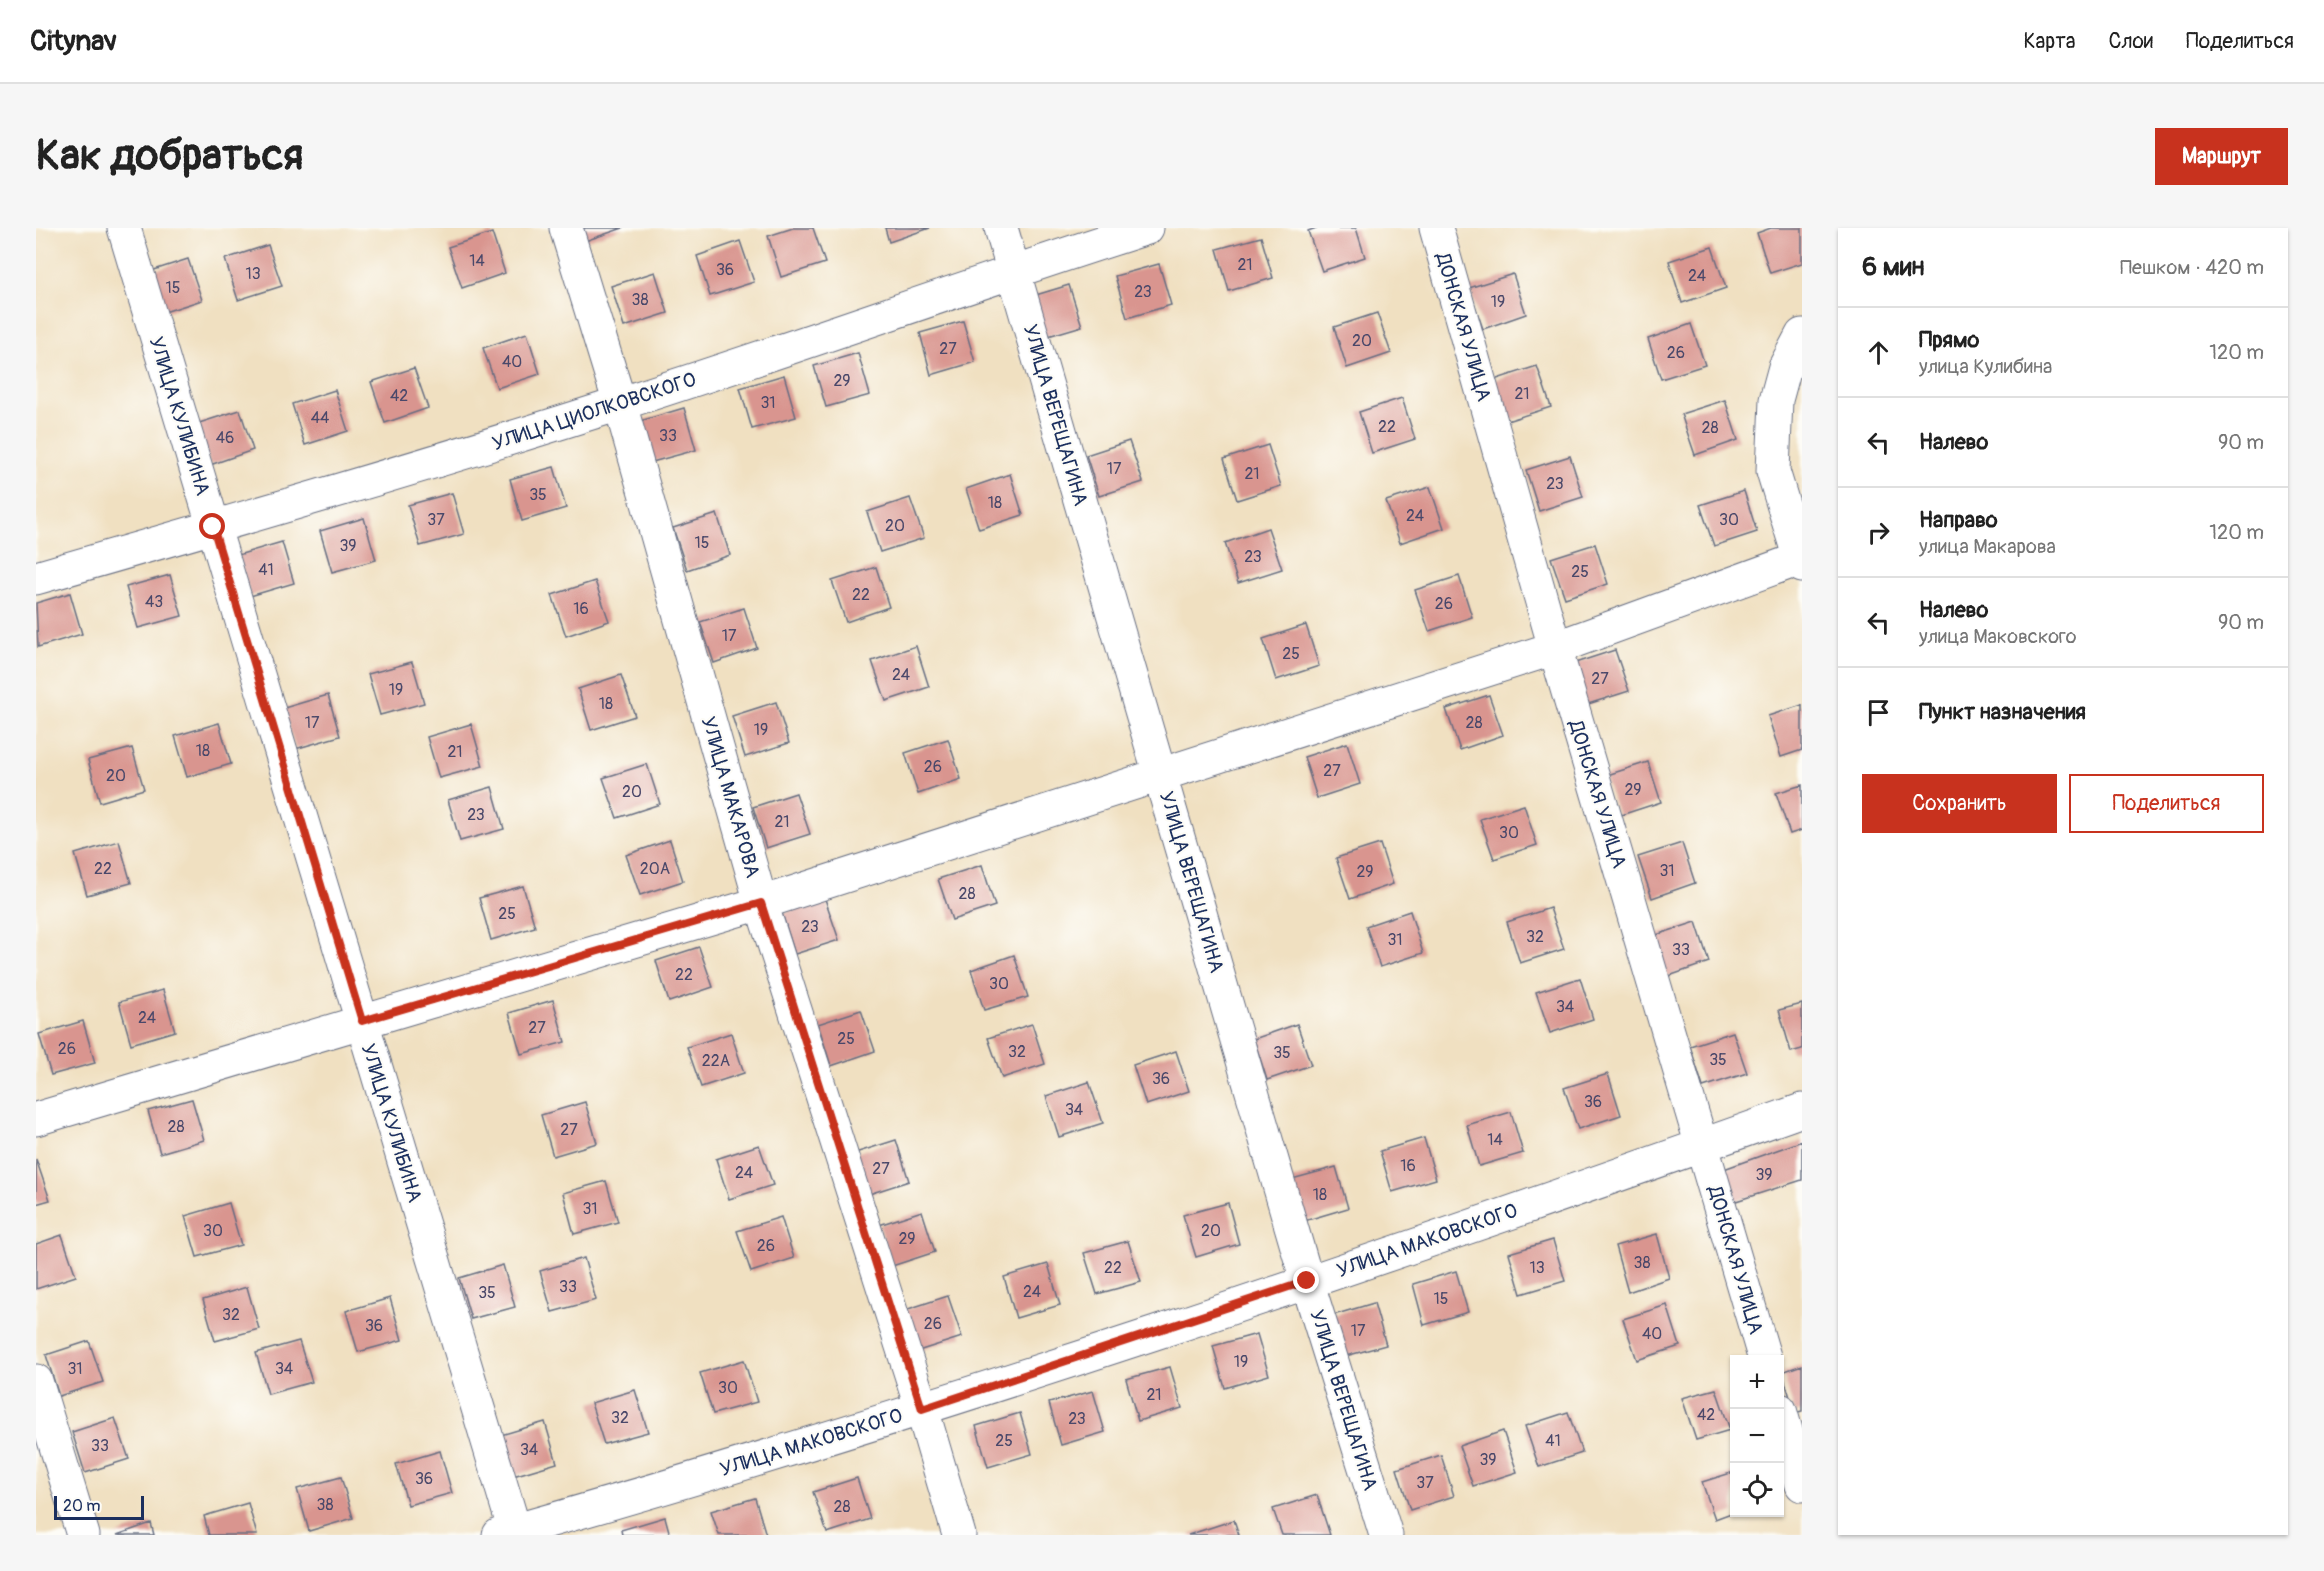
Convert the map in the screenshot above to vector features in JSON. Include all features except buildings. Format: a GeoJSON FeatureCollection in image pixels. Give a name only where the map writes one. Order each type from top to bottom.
{"type":"FeatureCollection","features":[{"type":"Feature","properties":{"kind":"street","name":"УЛИЦА КУЛИБИНА"},"geometry":{"type":"LineString","coordinates":[[124,228],[362,1021],[510,1534]]}},
{"type":"Feature","properties":{"kind":"street","name":"УЛИЦА МАКАРОВА"},"geometry":{"type":"LineString","coordinates":[[566,228],[620,404],[761,903],[922,1409],[959,1535]]}},
{"type":"Feature","properties":{"kind":"street","name":"УЛИЦА ВЕРЕЩАГИНА"},"geometry":{"type":"LineString","coordinates":[[1001,228],[1162,775],[1307,1281],[1386,1535]]}},
{"type":"Feature","properties":{"kind":"street","name":"УЛИЦА ЦИОЛКОВСКОГО"},"geometry":{"type":"LineString","coordinates":[[36,578],[620,404],[1014,270],[1147,228]]}},
{"type":"Feature","properties":{"kind":"street","name":"ДОНСКАЯ УЛИЦА"},"geometry":{"type":"LineString","coordinates":[[1436,228],[1555,648],[1764,1355]]}},
{"type":"Feature","properties":{"kind":"street"},"geometry":{"type":"LineString","coordinates":[[36,1119],[761,903],[1555,648],[1801,561],[1773,471],[1776,400],[1785,367],[1802,335]]}},
{"type":"Feature","properties":{"kind":"street","name":"УЛИЦА МАКОВСКОГО"},"geometry":{"type":"LineString","coordinates":[[510,1534],[922,1409],[1307,1281],[1802,1110]]}},
{"type":"Feature","properties":{"kind":"street"},"geometry":{"type":"LineString","coordinates":[[36,1381],[83,1535]]}},
{"type":"Feature","properties":{"kind":"street"},"geometry":{"type":"LineString","coordinates":[[1784,1426],[1800,1476]]}},
{"type":"Feature","properties":{"kind":"route"},"geometry":{"type":"LineString","coordinates":[[213,527],[362,1021],[761,903],[922,1409],[1307,1281]]}}]}
